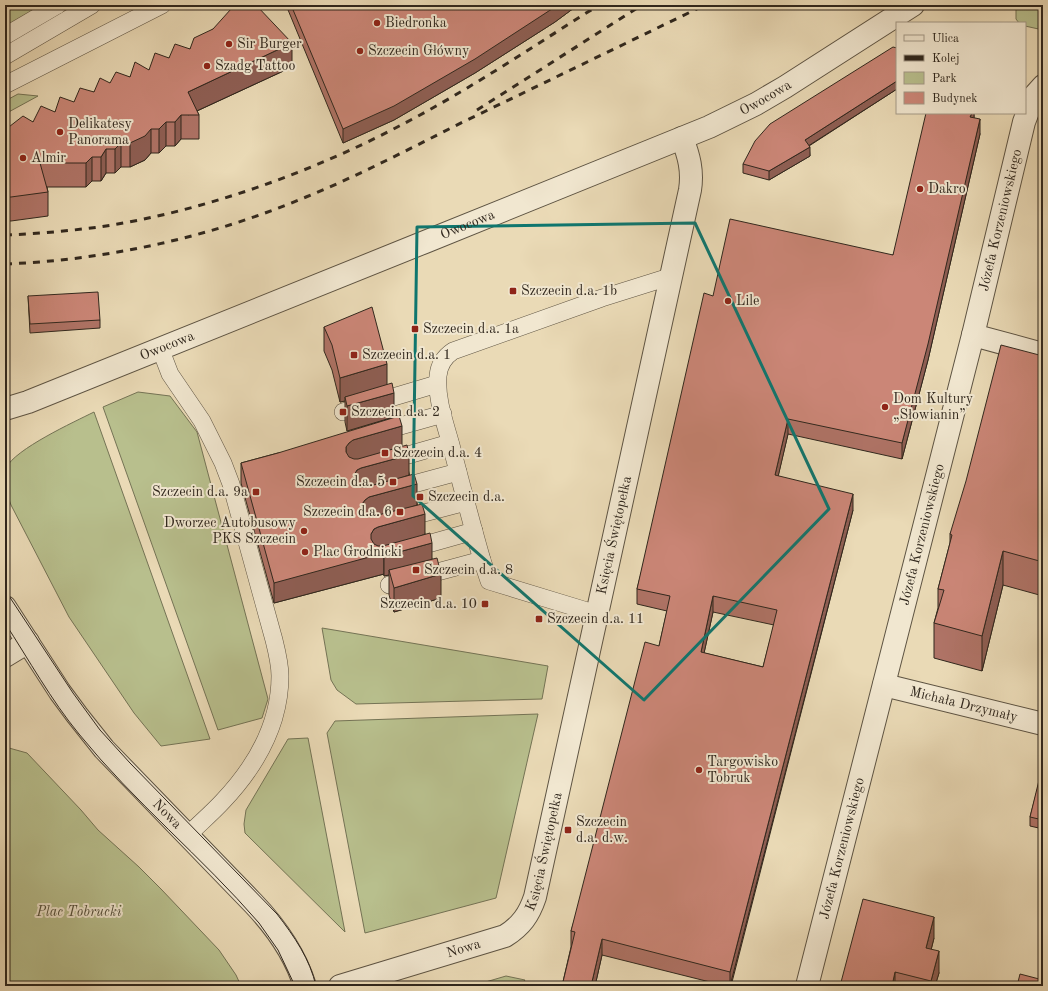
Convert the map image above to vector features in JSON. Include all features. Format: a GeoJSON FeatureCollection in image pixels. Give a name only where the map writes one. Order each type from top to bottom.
{"type":"FeatureCollection","features":[{"type":"Feature","properties":{"kind":"street","name":"Owocowa"},"geometry":{"type":"LineString","coordinates":[[5,409],[28,402],[731,117],[779,90],[913,5]]}},
{"type":"Feature","properties":{"kind":"street","name":"Józefa Korzeniowskiego"},"geometry":{"type":"LineString","coordinates":[[807,986],[973,335],[1024,122],[1034,96],[1043,86]]}},
{"type":"Feature","properties":{"kind":"street","name":"Księcia Świętopełka"},"geometry":{"type":"LineString","coordinates":[[516,929],[527,915],[535,897],[672,276],[692,178],[688,153],[682,138]]}},
{"type":"Feature","properties":{"kind":"street"},"geometry":{"type":"LineString","coordinates":[[973,335],[1043,354]]}},
{"type":"Feature","properties":{"kind":"street","name":"Nowa"},"geometry":{"type":"LineString","coordinates":[[5,607],[60,692],[91,734],[137,785],[188,835],[270,922],[290,952],[305,986]]}},
{"type":"Feature","properties":{"kind":"street"},"geometry":{"type":"LineString","coordinates":[[5,656],[28,642]]}},
{"type":"Feature","properties":{"kind":"street","name":"Michała Drzymały"},"geometry":{"type":"LineString","coordinates":[[884,685],[1043,724]]}},
{"type":"Feature","properties":{"kind":"street","name":"Nowa"},"geometry":{"type":"LineString","coordinates":[[340,986],[493,940],[505,936],[516,929]]}},
{"type":"Feature","properties":{"kind":"lane"},"geometry":{"type":"LineString","coordinates":[[5,36],[58,5]]}},
{"type":"Feature","properties":{"kind":"lane"},"geometry":{"type":"LineString","coordinates":[[5,56],[92,5]]}},
{"type":"Feature","properties":{"kind":"lane"},"geometry":{"type":"LineString","coordinates":[[119,27],[140,5]]}},
{"type":"Feature","properties":{"kind":"lane"},"geometry":{"type":"LineString","coordinates":[[5,85],[162,5]]}},
{"type":"Feature","properties":{"kind":"lane"},"geometry":{"type":"LineString","coordinates":[[597,614],[489,581],[450,443],[437,384],[438,374],[445,357],[453,351],[602,298],[672,276]]}},
{"type":"Feature","properties":{"kind":"lane"},"geometry":{"type":"LineString","coordinates":[[160,348],[170,374],[202,421],[223,463],[274,640],[279,660],[280,676],[279,691],[273,723],[259,751],[234,788],[188,835]]}},
{"type":"Feature","properties":{"kind":"lane"},"geometry":{"type":"LineString","coordinates":[[343,412],[437,384]]}},
{"type":"Feature","properties":{"kind":"lane"},"geometry":{"type":"LineString","coordinates":[[363,437],[443,414]]}},
{"type":"Feature","properties":{"kind":"lane"},"geometry":{"type":"LineString","coordinates":[[371,466],[450,443]]}},
{"type":"Feature","properties":{"kind":"lane"},"geometry":{"type":"LineString","coordinates":[[379,494],[458,472]]}},
{"type":"Feature","properties":{"kind":"lane"},"geometry":{"type":"LineString","coordinates":[[387,524],[466,502]]}},
{"type":"Feature","properties":{"kind":"lane"},"geometry":{"type":"LineString","coordinates":[[395,553],[474,531]]}},
{"type":"Feature","properties":{"kind":"lane"},"geometry":{"type":"LineString","coordinates":[[389,585],[482,560]]}},
{"type":"Feature","properties":{"kind":"highlighted area"},"geometry":{"type":"Polygon","coordinates":[[[695,223],[829,509],[644,700],[413,496],[417,227],[695,223]]]}},
{"type":"Feature","properties":{"kind":"green space"},"geometry":{"type":"Polygon","coordinates":[[[5,5],[42,5],[5,27],[5,5]]]}},
{"type":"Feature","properties":{"kind":"green space"},"geometry":{"type":"Polygon","coordinates":[[[1016,5],[1043,5],[1043,30],[1026,26],[1026,22],[1018,22],[1016,19],[1016,5]]]}},
{"type":"Feature","properties":{"kind":"green space"},"geometry":{"type":"Polygon","coordinates":[[[18,94],[38,96],[5,114],[5,101],[18,94]]]}},
{"type":"Feature","properties":{"kind":"green space"},"geometry":{"type":"Polygon","coordinates":[[[138,392],[170,396],[197,432],[268,699],[262,718],[218,730],[103,407],[138,392]]]}},
{"type":"Feature","properties":{"kind":"green space"},"geometry":{"type":"Polygon","coordinates":[[[94,412],[210,739],[161,746],[134,713],[69,617],[9,501],[4,477],[6,468],[12,461],[21,453],[46,437],[94,412]]]}},
{"type":"Feature","properties":{"kind":"green space"},"geometry":{"type":"Polygon","coordinates":[[[322,628],[548,666],[542,699],[356,704],[337,690],[331,680],[322,628]]]}},
{"type":"Feature","properties":{"kind":"green space"},"geometry":{"type":"Polygon","coordinates":[[[538,714],[496,898],[365,933],[327,733],[335,721],[538,714]]]}},
{"type":"Feature","properties":{"kind":"green space"},"geometry":{"type":"Polygon","coordinates":[[[308,738],[345,932],[245,833],[244,824],[246,810],[288,739],[308,738]]]}},
{"type":"Feature","properties":{"kind":"green space","name":"Plac Tobrucki"},"geometry":{"type":"Polygon","coordinates":[[[5,748],[27,753],[98,830],[139,867],[219,950],[236,975],[241,986],[5,986],[5,748]]]}},
{"type":"Feature","properties":{"kind":"green space"},"geometry":{"type":"Polygon","coordinates":[[[506,976],[525,980],[521,986],[472,986],[506,976]]]}},
{"type":"Feature","properties":{"kind":"building"},"geometry":{"type":"Polygon","coordinates":[[[235,5],[256,5],[292,43],[188,92],[199,115],[181,115],[175,122],[166,122],[159,129],[151,129],[145,136],[130,143],[121,143],[115,149],[106,149],[101,157],[92,157],[86,163],[40,163],[48,192],[5,197],[5,130],[23,116],[33,122],[41,106],[55,112],[60,97],[74,102],[80,88],[94,92],[100,78],[110,83],[116,72],[130,77],[135,62],[149,70],[155,53],[169,58],[175,44],[190,49],[194,38],[213,29],[235,5]]]}},
{"type":"Feature","properties":{"kind":"building"},"geometry":{"type":"Polygon","coordinates":[[[291,5],[558,5],[475,59],[394,106],[343,129],[291,5]]]}},
{"type":"Feature","properties":{"kind":"building"},"geometry":{"type":"Polygon","coordinates":[[[893,47],[896,48],[896,82],[805,140],[810,147],[769,171],[743,164],[755,141],[770,124],[893,47]]]}},
{"type":"Feature","properties":{"kind":"building"},"geometry":{"type":"Polygon","coordinates":[[[926,114],[972,114],[970,117],[980,119],[928,344],[902,443],[788,419],[775,475],[853,494],[730,972],[602,939],[591,986],[562,986],[575,932],[571,931],[645,642],[659,646],[670,596],[637,589],[704,293],[713,296],[730,219],[893,255],[926,114]],[[713,596],[701,652],[763,667],[777,610],[713,596]]]}},
{"type":"Feature","properties":{"kind":"building"},"geometry":{"type":"Polygon","coordinates":[[[98,292],[100,320],[30,324],[28,296],[98,292]]]}},
{"type":"Feature","properties":{"kind":"building"},"geometry":{"type":"Polygon","coordinates":[[[372,307],[387,364],[340,378],[332,345],[324,327],[372,307]]]}},
{"type":"Feature","properties":{"kind":"building"},"geometry":{"type":"Polygon","coordinates":[[[1001,345],[1043,356],[1043,562],[1003,551],[982,636],[934,623],[944,590],[938,589],[952,535],[950,534],[966,481],[1001,345]]]}},
{"type":"Feature","properties":{"kind":"building"},"geometry":{"type":"Polygon","coordinates":[[[392,383],[394,393],[347,406],[345,397],[392,383]]]}},
{"type":"Feature","properties":{"kind":"building","name":"Dworzec Autobusowy PKS Szczecin"},"geometry":{"type":"Polygon","coordinates":[[[399,416],[402,426],[353,440],[346,447],[346,452],[349,457],[358,459],[407,445],[409,455],[361,468],[357,470],[354,475],[354,480],[357,485],[366,487],[414,474],[417,484],[369,497],[362,504],[362,509],[365,514],[374,516],[422,504],[425,514],[378,527],[374,529],[371,534],[371,539],[374,544],[383,546],[430,533],[432,543],[384,556],[384,553],[274,583],[241,463],[399,416]]]}},
{"type":"Feature","properties":{"kind":"building"},"geometry":{"type":"Polygon","coordinates":[[[437,558],[441,574],[394,588],[389,570],[437,558]]]}},
{"type":"Feature","properties":{"kind":"building"},"geometry":{"type":"Polygon","coordinates":[[[1043,768],[1043,820],[1030,817],[1043,768]]]}},
{"type":"Feature","properties":{"kind":"building"},"geometry":{"type":"Polygon","coordinates":[[[863,899],[934,917],[926,948],[939,951],[931,981],[895,972],[892,986],[840,986],[863,899]]]}},
{"type":"Feature","properties":{"kind":"building"},"geometry":{"type":"Polygon","coordinates":[[[1020,974],[1043,980],[1043,986],[1017,986],[1020,974]]]}},
{"type":"Feature","properties":{"kind":"tram line"},"geometry":{"type":"LineString","coordinates":[[5,590],[73,693],[100,730],[130,763],[277,914],[306,957],[316,986]]}},
{"type":"Feature","properties":{"kind":"tram line"},"geometry":{"type":"LineString","coordinates":[[5,623],[50,694],[79,734],[122,783],[215,875],[259,923],[278,950],[295,986]]}},
{"type":"Feature","properties":{"kind":"railway"},"geometry":{"type":"LineString","coordinates":[[5,235],[76,230],[138,220],[217,200],[256,188],[295,173],[370,141],[430,110],[479,81],[599,5]]}},
{"type":"Feature","properties":{"kind":"railway"},"geometry":{"type":"LineString","coordinates":[[477,110],[642,5]]}},
{"type":"Feature","properties":{"kind":"railway"},"geometry":{"type":"LineString","coordinates":[[5,264],[44,262],[120,252],[196,235],[270,211],[326,189],[705,5]]}},
{"type":"Feature","properties":{"kind":"place","name":"Biedronka"},"geometry":{"type":"Point","coordinates":[377,23]}},
{"type":"Feature","properties":{"kind":"place","name":"Sir Burger"},"geometry":{"type":"Point","coordinates":[229,44]}},
{"type":"Feature","properties":{"kind":"place","name":"Szczecin Główny"},"geometry":{"type":"Point","coordinates":[360,51]}},
{"type":"Feature","properties":{"kind":"place","name":"Szadg Tattoo"},"geometry":{"type":"Point","coordinates":[207,66]}},
{"type":"Feature","properties":{"kind":"place","name":"Delikatesy Panorama"},"geometry":{"type":"Point","coordinates":[60,132]}},
{"type":"Feature","properties":{"kind":"place","name":"Almir"},"geometry":{"type":"Point","coordinates":[23,158]}},
{"type":"Feature","properties":{"kind":"place","name":"Dakro"},"geometry":{"type":"Point","coordinates":[920,189]}},
{"type":"Feature","properties":{"kind":"place","name":"Szczecin d.a. 1b"},"geometry":{"type":"Point","coordinates":[513,291]}},
{"type":"Feature","properties":{"kind":"place","name":"Lile"},"geometry":{"type":"Point","coordinates":[728,301]}},
{"type":"Feature","properties":{"kind":"place","name":"Szczecin d.a. 1a"},"geometry":{"type":"Point","coordinates":[415,329]}},
{"type":"Feature","properties":{"kind":"place","name":"Szczecin d.a. 1"},"geometry":{"type":"Point","coordinates":[354,355]}},
{"type":"Feature","properties":{"kind":"place","name":"Dom Kultury „Słowianin”"},"geometry":{"type":"Point","coordinates":[885,407]}},
{"type":"Feature","properties":{"kind":"place","name":"Szczecin d.a. 2"},"geometry":{"type":"Point","coordinates":[343,412]}},
{"type":"Feature","properties":{"kind":"place","name":"Szczecin d.a. 4"},"geometry":{"type":"Point","coordinates":[385,453]}},
{"type":"Feature","properties":{"kind":"place","name":"Szczecin d.a. 5"},"geometry":{"type":"Point","coordinates":[393,482]}},
{"type":"Feature","properties":{"kind":"place","name":"Szczecin d.a. 9a"},"geometry":{"type":"Point","coordinates":[256,492]}},
{"type":"Feature","properties":{"kind":"place","name":"Szczecin d.a."},"geometry":{"type":"Point","coordinates":[420,497]}},
{"type":"Feature","properties":{"kind":"place","name":"Szczecin d.a. 6"},"geometry":{"type":"Point","coordinates":[400,512]}},
{"type":"Feature","properties":{"kind":"place","name":"Dworzec Autobusowy PKS Szczecin"},"geometry":{"type":"Point","coordinates":[304,531]}},
{"type":"Feature","properties":{"kind":"place","name":"Plac Grodnicki"},"geometry":{"type":"Point","coordinates":[305,552]}},
{"type":"Feature","properties":{"kind":"place","name":"Szczecin d.a. 8"},"geometry":{"type":"Point","coordinates":[416,570]}},
{"type":"Feature","properties":{"kind":"place","name":"Szczecin d.a. 10"},"geometry":{"type":"Point","coordinates":[485,604]}},
{"type":"Feature","properties":{"kind":"place","name":"Szczecin d.a. 11"},"geometry":{"type":"Point","coordinates":[539,619]}},
{"type":"Feature","properties":{"kind":"place","name":"Targowisko Tobruk"},"geometry":{"type":"Point","coordinates":[699,770]}},
{"type":"Feature","properties":{"kind":"place","name":"Szczecin d.a. d.w."},"geometry":{"type":"Point","coordinates":[568,830]}}]}
